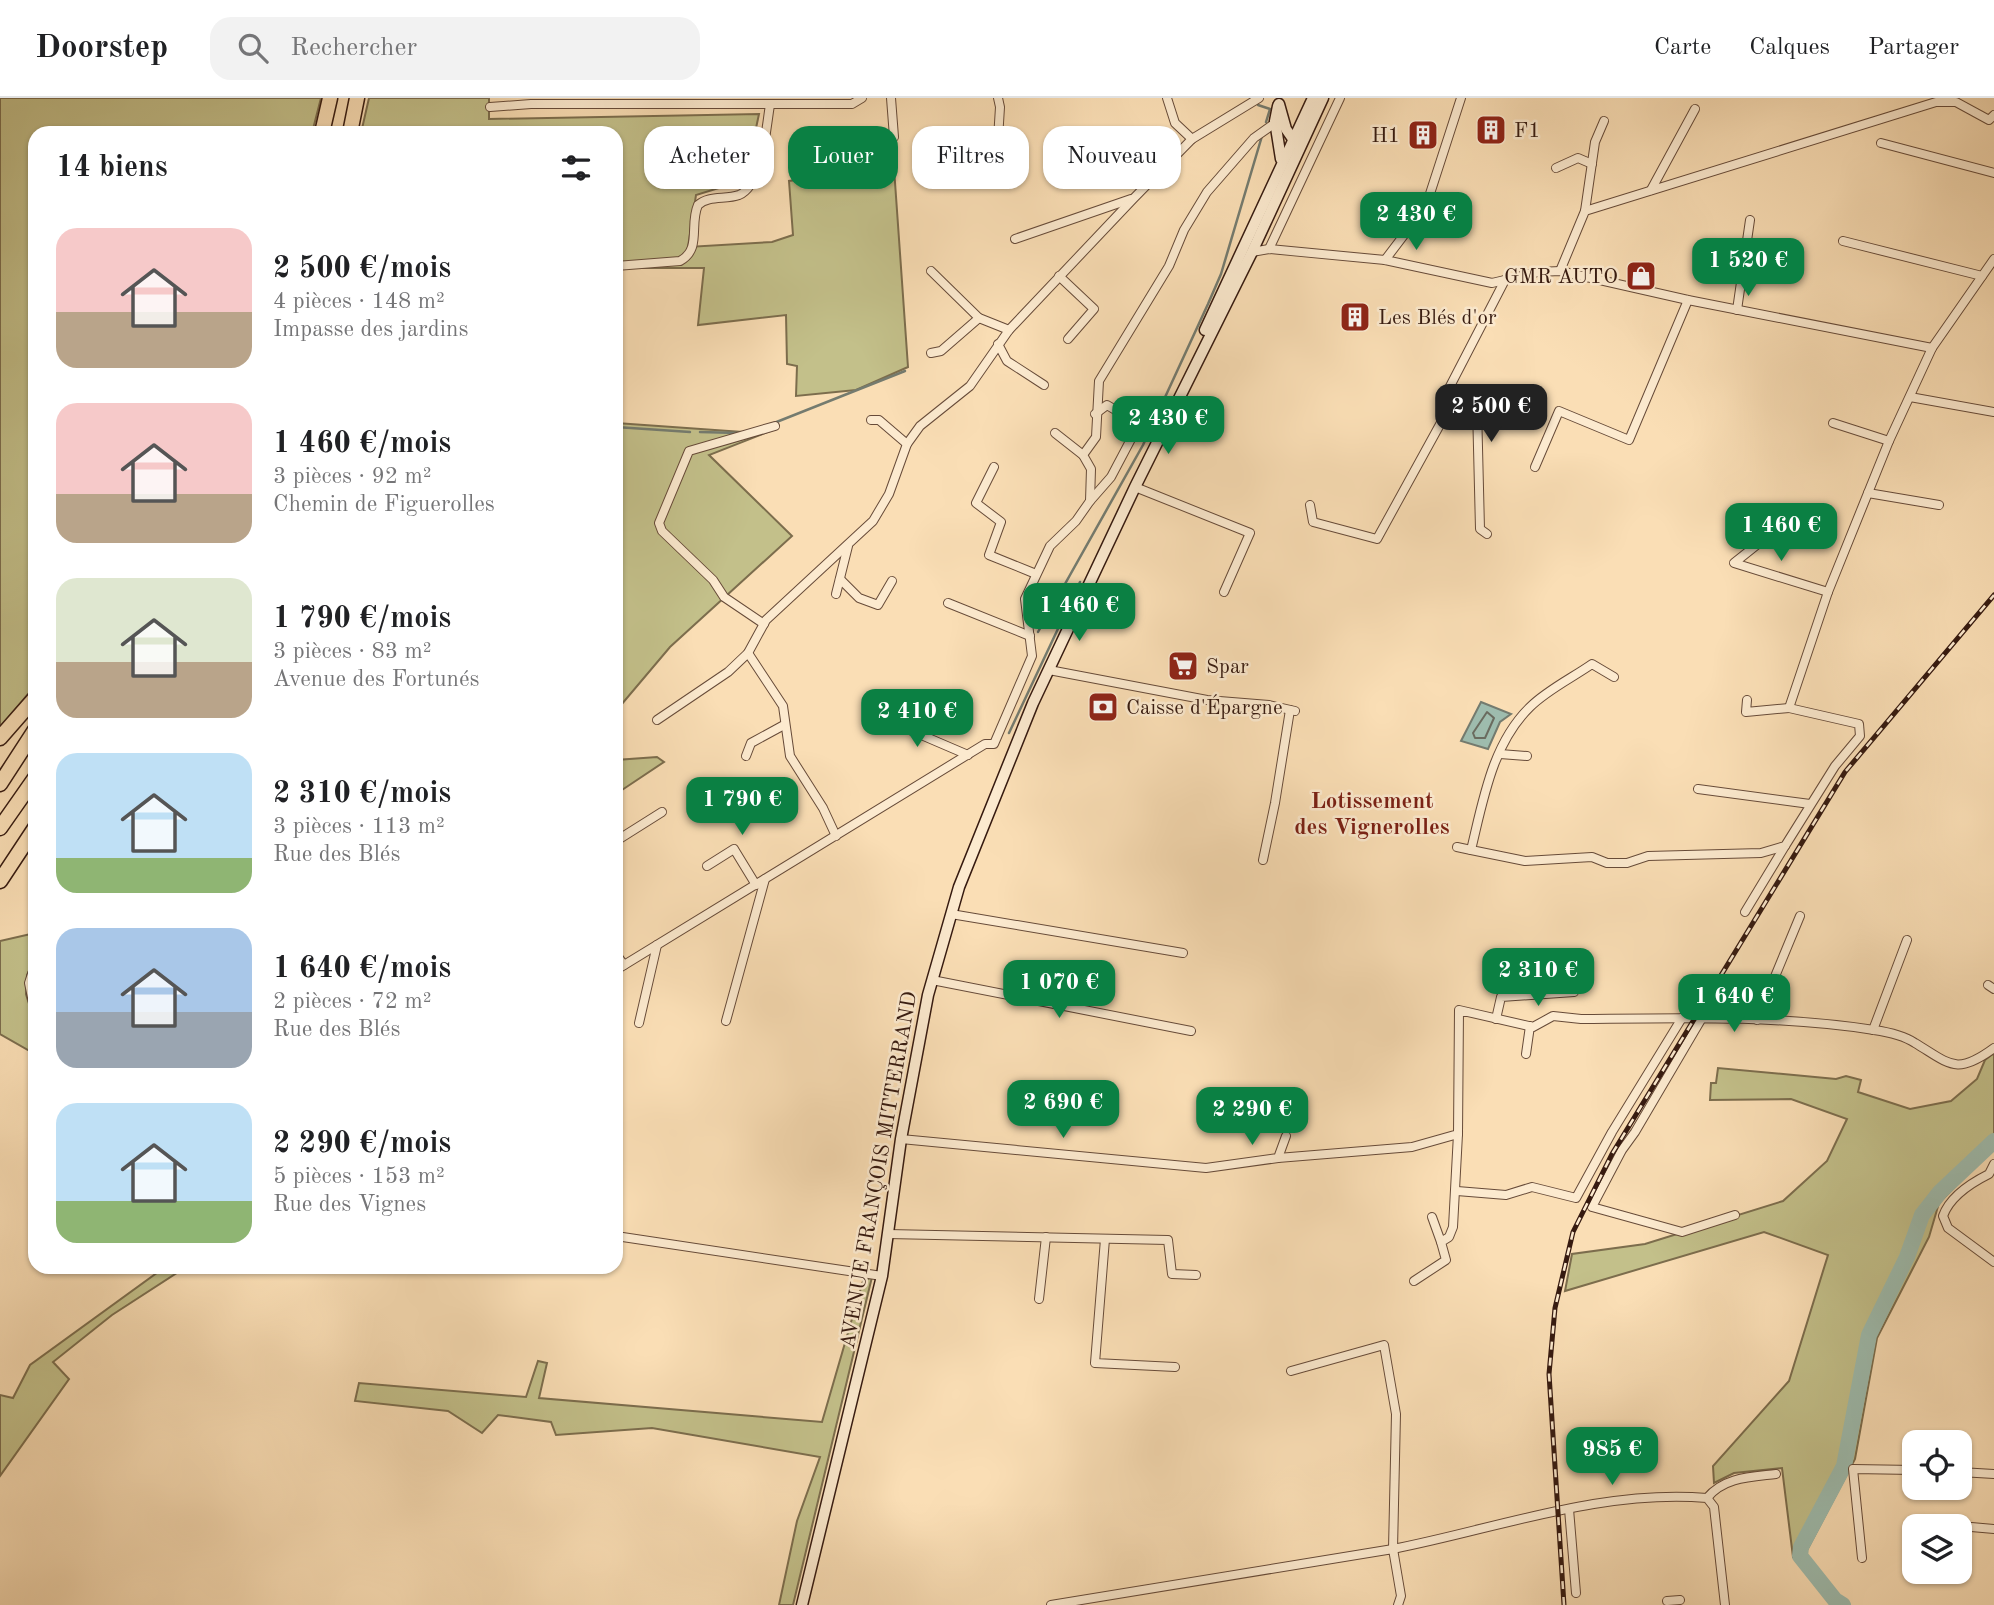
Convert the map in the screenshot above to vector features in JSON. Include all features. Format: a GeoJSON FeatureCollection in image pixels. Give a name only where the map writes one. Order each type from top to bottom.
{"type":"FeatureCollection","features":[{"type":"Feature","properties":{"kind":"highway"},"geometry":{"type":"LineString","coordinates":[[324,126],[330,98]]}},
{"type":"Feature","properties":{"kind":"highway"},"geometry":{"type":"LineString","coordinates":[[351,126],[357,98]]}},
{"type":"Feature","properties":{"kind":"highway"},"geometry":{"type":"LineString","coordinates":[[0,738],[28,706]]}},
{"type":"Feature","properties":{"kind":"highway"},"geometry":{"type":"LineString","coordinates":[[0,783],[28,741]]}},
{"type":"Feature","properties":{"kind":"highway"},"geometry":{"type":"LineString","coordinates":[[0,828],[28,788]]}},
{"type":"Feature","properties":{"kind":"highway"},"geometry":{"type":"LineString","coordinates":[[0,881],[28,839]]}},
{"type":"Feature","properties":{"kind":"main road"},"geometry":{"type":"LineString","coordinates":[[1172,410],[1227,278],[1313,98]]}},
{"type":"Feature","properties":{"kind":"main road"},"geometry":{"type":"LineString","coordinates":[[1172,410],[1262,232],[1323,98]]}},
{"type":"Feature","properties":{"kind":"main road"},"geometry":{"type":"LineString","coordinates":[[1279,101],[1281,162]]}},
{"type":"Feature","properties":{"kind":"main road"},"geometry":{"type":"LineString","coordinates":[[1262,232],[1264,219],[1296,147],[1293,136],[1279,120]]}},
{"type":"Feature","properties":{"kind":"main road","name":"AVENUE FRANÇOIS MITTERRAND"},"geometry":{"type":"LineString","coordinates":[[803,1605],[882,1276],[901,1139],[932,980],[951,914],[998,787],[1049,670],[1172,410]]}},
{"type":"Feature","properties":{"kind":"street"},"geometry":{"type":"LineString","coordinates":[[490,107],[510,104],[852,104],[862,98]]}},
{"type":"Feature","properties":{"kind":"street"},"geometry":{"type":"LineString","coordinates":[[891,98],[893,126]]}},
{"type":"Feature","properties":{"kind":"street"},"geometry":{"type":"LineString","coordinates":[[998,98],[999,126]]}},
{"type":"Feature","properties":{"kind":"street"},"geometry":{"type":"LineString","coordinates":[[1167,98],[1175,123],[1192,139]]}},
{"type":"Feature","properties":{"kind":"street"},"geometry":{"type":"LineString","coordinates":[[1181,150],[1192,139],[1259,98]]}},
{"type":"Feature","properties":{"kind":"street"},"geometry":{"type":"LineString","coordinates":[[1269,249],[1340,98]]}},
{"type":"Feature","properties":{"kind":"street"},"geometry":{"type":"LineString","coordinates":[[1385,260],[1426,206],[1461,98]]}},
{"type":"Feature","properties":{"kind":"street"},"geometry":{"type":"LineString","coordinates":[[1585,211],[1936,102],[1956,102],[1989,120],[1994,116]]}},
{"type":"Feature","properties":{"kind":"street"},"geometry":{"type":"LineString","coordinates":[[623,265],[680,261],[689,256],[694,245],[698,205],[704,201],[741,194],[749,187],[760,164],[769,105]]}},
{"type":"Feature","properties":{"kind":"street"},"geometry":{"type":"LineString","coordinates":[[1651,191],[1695,109]]}},
{"type":"Feature","properties":{"kind":"street"},"geometry":{"type":"LineString","coordinates":[[1083,455],[1096,437],[1099,381],[1169,266],[1184,230],[1207,192],[1254,138],[1279,120]]}},
{"type":"Feature","properties":{"kind":"street"},"geometry":{"type":"LineString","coordinates":[[1560,271],[1585,211],[1595,142],[1604,121]]}},
{"type":"Feature","properties":{"kind":"street"},"geometry":{"type":"LineString","coordinates":[[1881,143],[1994,173]]}},
{"type":"Feature","properties":{"kind":"street"},"geometry":{"type":"LineString","coordinates":[[1556,168],[1578,158],[1591,164]]}},
{"type":"Feature","properties":{"kind":"street"},"geometry":{"type":"LineString","coordinates":[[657,720],[728,672],[748,653],[764,624],[873,521],[907,444],[920,426],[970,386],[1009,330],[1143,189]]}},
{"type":"Feature","properties":{"kind":"street"},"geometry":{"type":"LineString","coordinates":[[1015,239],[1134,198]]}},
{"type":"Feature","properties":{"kind":"street"},"geometry":{"type":"LineString","coordinates":[[1737,310],[1750,220]]}},
{"type":"Feature","properties":{"kind":"street"},"geometry":{"type":"LineString","coordinates":[[1262,232],[1269,249]]}},
{"type":"Feature","properties":{"kind":"street"},"geometry":{"type":"LineString","coordinates":[[1843,241],[1982,276]]}},
{"type":"Feature","properties":{"kind":"street"},"geometry":{"type":"LineString","coordinates":[[1252,252],[1269,249],[1385,260],[1492,283],[1538,272],[1560,271],[1688,300],[1932,348]]}},
{"type":"Feature","properties":{"kind":"street"},"geometry":{"type":"LineString","coordinates":[[1789,708],[1828,592],[1889,441],[1932,348],[1994,259]]}},
{"type":"Feature","properties":{"kind":"street"},"geometry":{"type":"LineString","coordinates":[[931,271],[979,317],[1009,330]]}},
{"type":"Feature","properties":{"kind":"street"},"geometry":{"type":"LineString","coordinates":[[1059,276],[1094,309],[1068,339]]}},
{"type":"Feature","properties":{"kind":"street"},"geometry":{"type":"LineString","coordinates":[[1487,534],[1479,529],[1481,513],[1477,492],[1477,407],[1446,394],[1505,279]]}},
{"type":"Feature","properties":{"kind":"street"},"geometry":{"type":"LineString","coordinates":[[1535,467],[1559,411],[1629,440],[1688,300]]}},
{"type":"Feature","properties":{"kind":"street"},"geometry":{"type":"LineString","coordinates":[[931,353],[941,351],[979,317]]}},
{"type":"Feature","properties":{"kind":"street"},"geometry":{"type":"LineString","coordinates":[[998,344],[1007,361],[1044,385]]}},
{"type":"Feature","properties":{"kind":"street"},"geometry":{"type":"LineString","coordinates":[[1910,397],[1994,412]]}},
{"type":"Feature","properties":{"kind":"street"},"geometry":{"type":"LineString","coordinates":[[1310,505],[1313,522],[1377,539],[1454,399]]}},
{"type":"Feature","properties":{"kind":"street"},"geometry":{"type":"LineString","coordinates":[[623,966],[985,744],[994,744],[1013,694],[1032,656],[1025,599],[1036,574],[1050,546],[1076,521],[1111,477],[1139,424],[1107,405],[1096,414]]}},
{"type":"Feature","properties":{"kind":"street"},"geometry":{"type":"LineString","coordinates":[[871,421],[879,421],[907,444]]}},
{"type":"Feature","properties":{"kind":"street"},"geometry":{"type":"LineString","coordinates":[[1833,423],[1889,441]]}},
{"type":"Feature","properties":{"kind":"street"},"geometry":{"type":"LineString","coordinates":[[764,624],[724,597],[713,580],[662,531],[659,523],[689,451],[775,426]]}},
{"type":"Feature","properties":{"kind":"street"},"geometry":{"type":"LineString","coordinates":[[1055,433],[1083,455],[1091,469],[1090,501]]}},
{"type":"Feature","properties":{"kind":"street"},"geometry":{"type":"LineString","coordinates":[[994,467],[976,503],[1001,522],[989,555],[1036,574]]}},
{"type":"Feature","properties":{"kind":"street"},"geometry":{"type":"LineString","coordinates":[[1135,487],[1250,533],[1224,592]]}},
{"type":"Feature","properties":{"kind":"street"},"geometry":{"type":"LineString","coordinates":[[1868,493],[1939,505]]}},
{"type":"Feature","properties":{"kind":"street"},"geometry":{"type":"LineString","coordinates":[[1783,524],[1734,563],[1828,592]]}},
{"type":"Feature","properties":{"kind":"street"},"geometry":{"type":"LineString","coordinates":[[836,594],[849,543]]}},
{"type":"Feature","properties":{"kind":"street"},"geometry":{"type":"LineString","coordinates":[[840,579],[859,598],[878,604],[892,581]]}},
{"type":"Feature","properties":{"kind":"street"},"geometry":{"type":"LineString","coordinates":[[948,603],[1030,636]]}},
{"type":"Feature","properties":{"kind":"street"},"geometry":{"type":"LineString","coordinates":[[748,653],[783,706],[790,755],[823,808],[836,836]]}},
{"type":"Feature","properties":{"kind":"street"},"geometry":{"type":"LineString","coordinates":[[1471,850],[1488,782],[1508,735],[1530,706],[1592,664],[1614,677]]}},
{"type":"Feature","properties":{"kind":"street"},"geometry":{"type":"LineString","coordinates":[[1049,670],[1207,700],[1293,711],[1280,753],[1275,803],[1262,860]]}},
{"type":"Feature","properties":{"kind":"street"},"geometry":{"type":"LineString","coordinates":[[1745,912],[1836,764],[1860,736],[1859,724],[1789,708],[1746,712],[1747,700]]}},
{"type":"Feature","properties":{"kind":"street"},"geometry":{"type":"LineString","coordinates":[[877,716],[968,755]]}},
{"type":"Feature","properties":{"kind":"street"},"geometry":{"type":"LineString","coordinates":[[746,756],[751,743],[784,725]]}},
{"type":"Feature","properties":{"kind":"street"},"geometry":{"type":"LineString","coordinates":[[1500,754],[1527,756]]}},
{"type":"Feature","properties":{"kind":"street"},"geometry":{"type":"LineString","coordinates":[[1698,789],[1811,804]]}},
{"type":"Feature","properties":{"kind":"street"},"geometry":{"type":"LineString","coordinates":[[623,837],[662,812]]}},
{"type":"Feature","properties":{"kind":"street"},"geometry":{"type":"LineString","coordinates":[[1457,847],[1525,862],[1592,858],[1606,863],[1627,863],[1648,856],[1761,853],[1785,846]]}},
{"type":"Feature","properties":{"kind":"street"},"geometry":{"type":"LineString","coordinates":[[707,866],[733,849],[756,885]]}},
{"type":"Feature","properties":{"kind":"street"},"geometry":{"type":"LineString","coordinates":[[726,1021],[765,879]]}},
{"type":"Feature","properties":{"kind":"street"},"geometry":{"type":"LineString","coordinates":[[951,914],[1183,953]]}},
{"type":"Feature","properties":{"kind":"street"},"geometry":{"type":"LineString","coordinates":[[1757,1020],[1800,916]]}},
{"type":"Feature","properties":{"kind":"street"},"geometry":{"type":"LineString","coordinates":[[1873,1030],[1907,940]]}},
{"type":"Feature","properties":{"kind":"street"},"geometry":{"type":"LineString","coordinates":[[639,1023],[656,945]]}},
{"type":"Feature","properties":{"kind":"street"},"geometry":{"type":"LineString","coordinates":[[932,980],[1191,1031]]}},
{"type":"Feature","properties":{"kind":"street"},"geometry":{"type":"LineString","coordinates":[[1496,1019],[1501,997],[1574,992]]}},
{"type":"Feature","properties":{"kind":"street"},"geometry":{"type":"LineString","coordinates":[[1441,1242],[1451,1233],[1457,1191],[1459,1010],[1530,1026],[1553,1016],[1581,1019],[1757,1020],[1873,1030],[1908,1039],[1951,1065],[1972,1062],[1994,1048]]}},
{"type":"Feature","properties":{"kind":"street"},"geometry":{"type":"LineString","coordinates":[[1457,1191],[1506,1195],[1532,1187],[1576,1198],[1612,1132],[1682,1018]]}},
{"type":"Feature","properties":{"kind":"street"},"geometry":{"type":"LineString","coordinates":[[1702,1018],[1592,1201],[1593,1209],[1682,1231],[1735,1215]]}},
{"type":"Feature","properties":{"kind":"street"},"geometry":{"type":"LineString","coordinates":[[1525,1054],[1530,1026]]}},
{"type":"Feature","properties":{"kind":"street"},"geometry":{"type":"LineString","coordinates":[[1612,1132],[1627,1142]]}},
{"type":"Feature","properties":{"kind":"street"},"geometry":{"type":"LineString","coordinates":[[901,1139],[1206,1168],[1278,1158],[1412,1147],[1458,1134]]}},
{"type":"Feature","properties":{"kind":"street"},"geometry":{"type":"LineString","coordinates":[[1278,1158],[1286,1136]]}},
{"type":"Feature","properties":{"kind":"street"},"geometry":{"type":"LineString","coordinates":[[1994,1164],[1989,1174],[1971,1181],[1943,1216],[1948,1228],[1994,1262]]}},
{"type":"Feature","properties":{"kind":"street"},"geometry":{"type":"LineString","coordinates":[[1413,1281],[1445,1262],[1433,1217]]}},
{"type":"Feature","properties":{"kind":"street"},"geometry":{"type":"LineString","coordinates":[[888,1234],[1168,1240],[1172,1274],[1196,1275]]}},
{"type":"Feature","properties":{"kind":"street"},"geometry":{"type":"LineString","coordinates":[[623,1237],[882,1276]]}},
{"type":"Feature","properties":{"kind":"street"},"geometry":{"type":"LineString","coordinates":[[1039,1299],[1046,1237]]}},
{"type":"Feature","properties":{"kind":"street"},"geometry":{"type":"LineString","coordinates":[[1105,1239],[1095,1363],[1175,1367]]}},
{"type":"Feature","properties":{"kind":"street"},"geometry":{"type":"LineString","coordinates":[[1290,1371],[1384,1345],[1396,1414],[1393,1549],[1401,1596],[1398,1605]]}},
{"type":"Feature","properties":{"kind":"street"},"geometry":{"type":"LineString","coordinates":[[1862,1558],[1853,1469],[1902,1470]]}},
{"type":"Feature","properties":{"kind":"street"},"geometry":{"type":"LineString","coordinates":[[1972,1473],[1994,1474]]}},
{"type":"Feature","properties":{"kind":"street"},"geometry":{"type":"LineString","coordinates":[[1707,1499],[1715,1489],[1731,1481],[1776,1474]]}},
{"type":"Feature","properties":{"kind":"street"},"geometry":{"type":"LineString","coordinates":[[1051,1605],[1393,1549],[1581,1505],[1650,1497],[1707,1499],[1714,1507],[1726,1605]]}},
{"type":"Feature","properties":{"kind":"street"},"geometry":{"type":"LineString","coordinates":[[1569,1509],[1576,1593]]}},
{"type":"Feature","properties":{"kind":"street"},"geometry":{"type":"LineString","coordinates":[[1972,1527],[1994,1529]]}},
{"type":"Feature","properties":{"kind":"street"},"geometry":{"type":"LineString","coordinates":[[1665,1602],[1680,1600]]}},
{"type":"Feature","properties":{"kind":"shaded area"},"geometry":{"type":"Polygon","coordinates":[[[0,98],[321,98],[314,126],[28,126],[28,694],[0,727],[0,98]]]}},
{"type":"Feature","properties":{"kind":"shaded area"},"geometry":{"type":"Polygon","coordinates":[[[369,98],[489,98],[489,119],[759,114],[756,126],[644,126],[644,189],[716,189],[696,195],[688,247],[772,242],[793,235],[790,189],[895,189],[908,367],[856,390],[796,396],[797,366],[787,364],[786,315],[698,325],[704,268],[623,268],[623,126],[363,126],[369,98]]]}},
{"type":"Feature","properties":{"kind":"shaded area"},"geometry":{"type":"Polygon","coordinates":[[[623,423],[743,432],[777,423],[778,428],[709,455],[792,536],[670,647],[623,703],[623,423]]]}},
{"type":"Feature","properties":{"kind":"shaded area"},"geometry":{"type":"Polygon","coordinates":[[[657,757],[664,762],[623,789],[623,759],[657,757]]]}},
{"type":"Feature","properties":{"kind":"shaded area"},"geometry":{"type":"Polygon","coordinates":[[[28,935],[28,1050],[0,1034],[0,941],[28,935]]]}},
{"type":"Feature","properties":{"kind":"shaded area"},"geometry":{"type":"Polygon","coordinates":[[[1994,1053],[1994,1147],[1939,1203],[1929,1237],[1877,1338],[1855,1459],[1805,1554],[1793,1557],[1782,1468],[1734,1473],[1714,1483],[1713,1466],[1789,1381],[1828,1255],[1764,1232],[1565,1291],[1572,1254],[1645,1244],[1783,1201],[1827,1161],[1847,1119],[1791,1099],[1710,1100],[1711,1083],[1716,1083],[1718,1068],[1836,1079],[1846,1076],[1861,1080],[1858,1092],[1910,1109],[1951,1101],[1977,1079],[1985,1060],[1994,1053]]]}},
{"type":"Feature","properties":{"kind":"shaded area"},"geometry":{"type":"Polygon","coordinates":[[[155,1274],[175,1274],[112,1315],[53,1362],[69,1379],[0,1476],[0,1395],[13,1398],[30,1365],[155,1274]]]}},
{"type":"Feature","properties":{"kind":"shaded area"},"geometry":{"type":"Polygon","coordinates":[[[872,1277],[793,1605],[779,1605],[797,1521],[820,1457],[652,1428],[556,1435],[551,1422],[498,1415],[482,1433],[448,1411],[355,1401],[359,1383],[526,1397],[538,1361],[547,1363],[539,1398],[822,1422],[863,1281],[872,1277]]]}},
{"type":"Feature","properties":{"kind":"water"},"geometry":{"type":"Polygon","coordinates":[[[1481,702],[1511,714],[1500,722],[1488,749],[1461,741],[1481,702]]]}},
{"type":"Feature","properties":{"kind":"waterway"},"geometry":{"type":"LineString","coordinates":[[1258,105],[1270,109],[1266,122]]}},
{"type":"Feature","properties":{"kind":"waterway"},"geometry":{"type":"LineString","coordinates":[[1038,632],[1143,445],[1208,304],[1221,274],[1262,136]]}},
{"type":"Feature","properties":{"kind":"waterway"},"geometry":{"type":"LineString","coordinates":[[774,423],[905,371]]}},
{"type":"Feature","properties":{"kind":"waterway"},"geometry":{"type":"LineString","coordinates":[[623,427],[690,432]]}},
{"type":"Feature","properties":{"kind":"waterway"},"geometry":{"type":"LineString","coordinates":[[700,432],[738,433]]}},
{"type":"Feature","properties":{"kind":"waterway"},"geometry":{"type":"LineString","coordinates":[[1009,733],[1080,582]]}},
{"type":"Feature","properties":{"kind":"waterway"},"geometry":{"type":"LineString","coordinates":[[1843,1605],[1835,1600],[1800,1556],[1801,1547],[1844,1466],[1869,1335],[1907,1257],[1922,1215],[1940,1192],[1994,1141]]}},
{"type":"Feature","properties":{"kind":"railway"},"geometry":{"type":"LineString","coordinates":[[1564,1605],[1549,1374],[1555,1308],[1573,1232],[1612,1154],[1845,772],[1994,595]]}},
{"type":"Feature","properties":{"kind":"place","name":"F1"},"geometry":{"type":"Point","coordinates":[1491,130]}},
{"type":"Feature","properties":{"kind":"place","name":"H1"},"geometry":{"type":"Point","coordinates":[1423,135]}},
{"type":"Feature","properties":{"kind":"place","name":"GMR AUTO"},"geometry":{"type":"Point","coordinates":[1641,276]}},
{"type":"Feature","properties":{"kind":"place","name":"Les Blés d'or"},"geometry":{"type":"Point","coordinates":[1355,317]}},
{"type":"Feature","properties":{"kind":"place","name":"Spar"},"geometry":{"type":"Point","coordinates":[1183,666]}},
{"type":"Feature","properties":{"kind":"place","name":"Caisse d'Épargne"},"geometry":{"type":"Point","coordinates":[1103,707]}},
{"type":"Feature","properties":{"kind":"district","name":"Lotissement des Vignerolles"},"geometry":{"type":"Point","coordinates":[1372,813]}}]}
